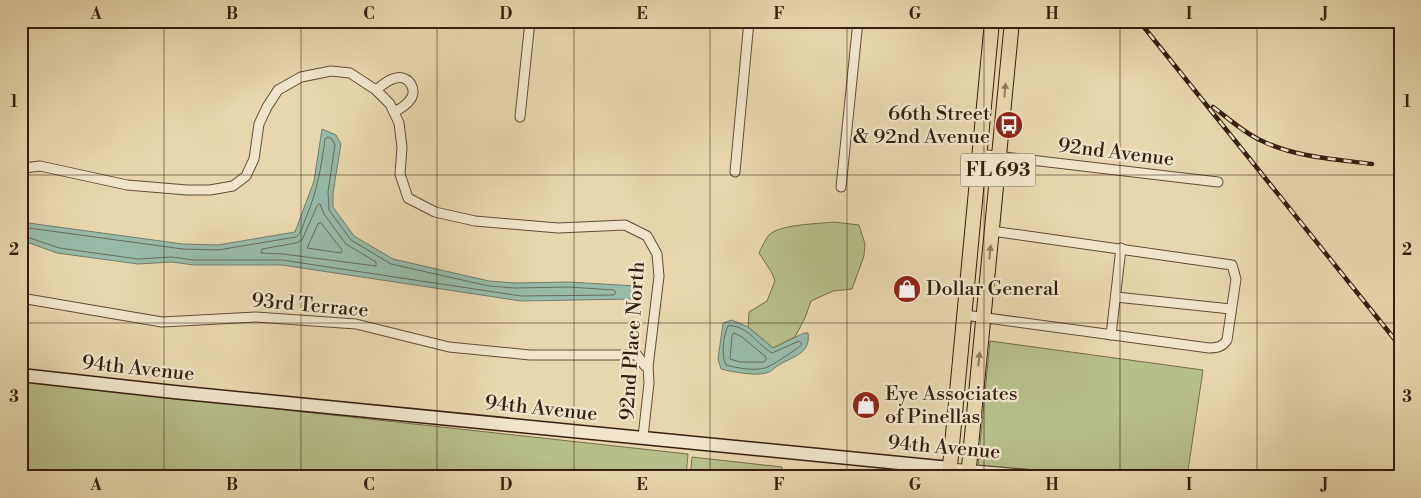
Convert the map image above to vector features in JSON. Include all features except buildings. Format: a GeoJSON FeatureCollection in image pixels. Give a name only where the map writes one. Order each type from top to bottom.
{"type":"FeatureCollection","features":[{"type":"Feature","properties":{"kind":"main road","name":"FL 693"},"geometry":{"type":"LineString","coordinates":[[949,472],[992,21]]}},
{"type":"Feature","properties":{"kind":"main road","name":"FL 693"},"geometry":{"type":"LineString","coordinates":[[968,473],[1012,21]]}},
{"type":"Feature","properties":{"kind":"street"},"geometry":{"type":"LineString","coordinates":[[520,116],[530,21]]}},
{"type":"Feature","properties":{"kind":"street"},"geometry":{"type":"LineString","coordinates":[[735,172],[749,21]]}},
{"type":"Feature","properties":{"kind":"street"},"geometry":{"type":"LineString","coordinates":[[841,187],[858,21]]}},
{"type":"Feature","properties":{"kind":"street","name":"92nd Place North"},"geometry":{"type":"LineString","coordinates":[[21,170],[40,166],[127,185],[187,190],[210,190],[233,186],[246,176],[254,159],[259,124],[278,90],[300,77],[330,71],[350,73],[376,90],[390,104],[394,112],[399,123],[402,147],[400,174],[408,198],[435,212],[475,220],[558,228],[626,224],[647,236],[657,254],[659,276],[648,367],[649,383],[644,437]]}},
{"type":"Feature","properties":{"kind":"street"},"geometry":{"type":"LineString","coordinates":[[376,90],[394,78],[403,78],[410,82],[413,90],[412,98],[402,108],[394,112]]}},
{"type":"Feature","properties":{"kind":"street","name":"92nd Avenue"},"geometry":{"type":"LineString","coordinates":[[979,154],[1218,182]]}},
{"type":"Feature","properties":{"kind":"street"},"geometry":{"type":"LineString","coordinates":[[965,315],[1217,348],[1227,340],[1236,279],[1232,264],[992,231]]}},
{"type":"Feature","properties":{"kind":"street"},"geometry":{"type":"LineString","coordinates":[[1111,335],[1121,248]]}},
{"type":"Feature","properties":{"kind":"street"},"geometry":{"type":"LineString","coordinates":[[1116,296],[1231,309]]}},
{"type":"Feature","properties":{"kind":"street","name":"93rd Terrace"},"geometry":{"type":"LineString","coordinates":[[21,298],[162,322],[256,317],[356,324],[449,347],[530,355],[637,355],[648,367]]}},
{"type":"Feature","properties":{"kind":"street","name":"94th Avenue"},"geometry":{"type":"LineString","coordinates":[[21,375],[183,393],[644,437],[949,472],[1057,477]]}},
{"type":"Feature","properties":{"kind":"green space"},"geometry":{"type":"Polygon","coordinates":[[[834,222],[859,225],[865,244],[864,256],[852,289],[833,291],[811,301],[795,337],[773,348],[748,327],[749,312],[767,301],[775,281],[759,253],[769,235],[774,231],[809,224],[834,222]]]}},
{"type":"Feature","properties":{"kind":"green space"},"geometry":{"type":"Polygon","coordinates":[[[990,341],[1203,370],[1187,477],[1118,477],[978,465],[990,341]]]}},
{"type":"Feature","properties":{"kind":"green space"},"geometry":{"type":"Polygon","coordinates":[[[21,381],[688,454],[686,477],[21,477],[21,381]]]}},
{"type":"Feature","properties":{"kind":"green space"},"geometry":{"type":"Polygon","coordinates":[[[692,457],[782,467],[782,477],[690,477],[692,457]]]}},
{"type":"Feature","properties":{"kind":"water"},"geometry":{"type":"Polygon","coordinates":[[[322,129],[336,135],[341,144],[333,193],[333,207],[354,236],[393,259],[489,281],[515,283],[569,282],[636,286],[635,297],[630,299],[521,301],[282,265],[194,265],[172,262],[138,264],[57,253],[21,240],[21,222],[183,244],[218,245],[295,232],[314,181],[322,129]]]}},
{"type":"Feature","properties":{"kind":"water"},"geometry":{"type":"Polygon","coordinates":[[[732,320],[748,327],[773,348],[804,333],[808,333],[807,346],[800,354],[765,373],[745,374],[721,369],[718,359],[723,323],[732,320]]]}},
{"type":"Feature","properties":{"kind":"railway"},"geometry":{"type":"LineString","coordinates":[[1139,21],[1400,346]]}},
{"type":"Feature","properties":{"kind":"railway"},"geometry":{"type":"LineString","coordinates":[[1213,107],[1248,133],[1273,146],[1300,154],[1372,164]]}},
{"type":"Feature","properties":{"kind":"place","name":"66th Street & 92nd Avenue"},"geometry":{"type":"Point","coordinates":[1009,125]}},
{"type":"Feature","properties":{"kind":"place","name":"Dollar General"},"geometry":{"type":"Point","coordinates":[907,289]}},
{"type":"Feature","properties":{"kind":"place","name":"Eye Associates of Pinellas"},"geometry":{"type":"Point","coordinates":[866,405]}}]}
